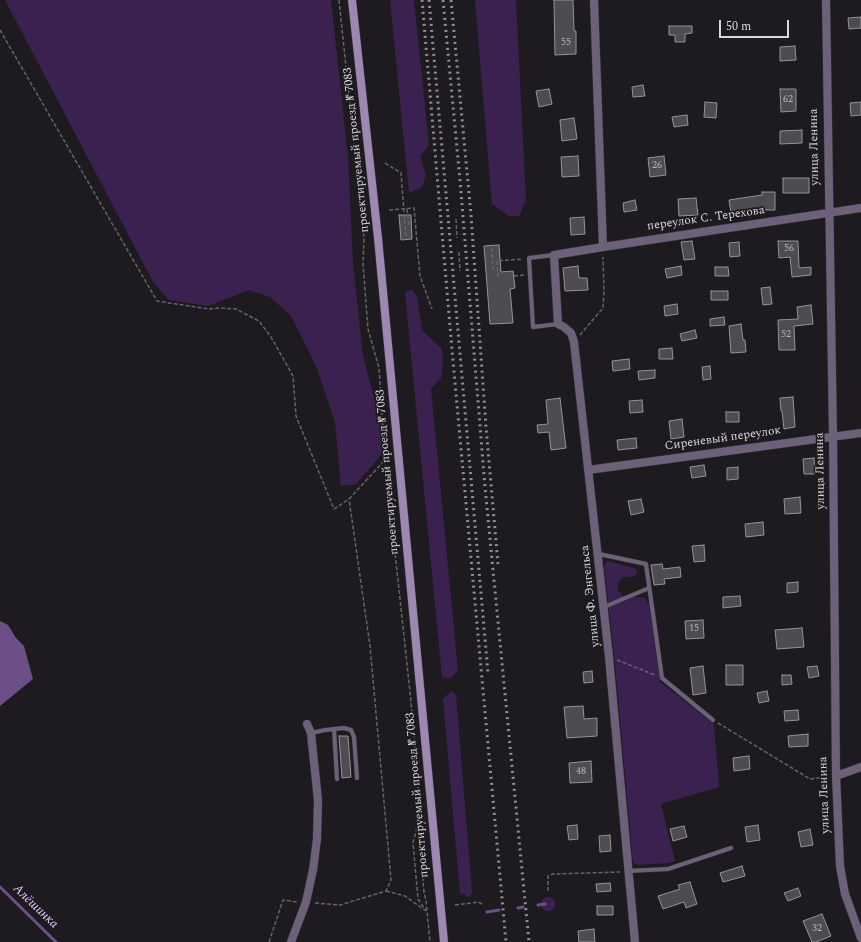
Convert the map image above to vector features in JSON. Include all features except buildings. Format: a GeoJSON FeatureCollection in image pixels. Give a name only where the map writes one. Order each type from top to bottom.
{"type":"FeatureCollection","features":[{"type":"Feature","properties":{"kind":"main road","name":"проектируемый проезд № 7083"},"geometry":{"type":"LineString","coordinates":[[352,0],[378,238],[444,942]]}},
{"type":"Feature","properties":{"kind":"street"},"geometry":{"type":"LineString","coordinates":[[594,0],[603,247]]}},
{"type":"Feature","properties":{"kind":"street","name":"улица Ленина"},"geometry":{"type":"LineString","coordinates":[[826,0],[828,214],[833,436],[836,776],[840,866],[845,894],[861,938]]}},
{"type":"Feature","properties":{"kind":"street","name":"переулок С. Терехова"},"geometry":{"type":"LineString","coordinates":[[554,255],[861,208]]}},
{"type":"Feature","properties":{"kind":"street"},"geometry":{"type":"LineString","coordinates":[[554,255],[558,324]]}},
{"type":"Feature","properties":{"kind":"street","name":"улица Ф. Энгельса"},"geometry":{"type":"LineString","coordinates":[[558,324],[571,333],[574,342],[604,606],[635,942]]}},
{"type":"Feature","properties":{"kind":"street","name":"Сиреневый переулок"},"geometry":{"type":"LineString","coordinates":[[588,470],[861,432]]}},
{"type":"Feature","properties":{"kind":"street"},"geometry":{"type":"LineString","coordinates":[[290,942],[306,902],[315,857],[318,822],[318,800],[311,733],[307,724]]}},
{"type":"Feature","properties":{"kind":"street"},"geometry":{"type":"LineString","coordinates":[[836,776],[861,767]]}},
{"type":"Feature","properties":{"kind":"lane"},"geometry":{"type":"LineString","coordinates":[[554,255],[529,258],[533,326],[558,324]]}},
{"type":"Feature","properties":{"kind":"lane"},"geometry":{"type":"LineString","coordinates":[[598,554],[646,564],[648,588],[651,594],[662,678],[713,720]]}},
{"type":"Feature","properties":{"kind":"lane"},"geometry":{"type":"LineString","coordinates":[[604,606],[648,588]]}},
{"type":"Feature","properties":{"kind":"lane"},"geometry":{"type":"LineString","coordinates":[[334,729],[337,779]]}},
{"type":"Feature","properties":{"kind":"lane"},"geometry":{"type":"LineString","coordinates":[[311,733],[334,729],[348,729],[353,733],[357,778]]}},
{"type":"Feature","properties":{"kind":"lane"},"geometry":{"type":"LineString","coordinates":[[628,871],[668,869],[731,848]]}},
{"type":"Feature","properties":{"kind":"path"},"geometry":{"type":"LineString","coordinates":[[340,0],[364,239],[363,264],[368,330],[379,368],[385,460],[410,692],[420,815],[420,845],[430,942]]}},
{"type":"Feature","properties":{"kind":"path"},"geometry":{"type":"LineString","coordinates":[[0,30],[158,302],[209,309],[236,309],[258,321],[271,337],[293,376],[296,416],[334,509],[349,499],[385,460]]}},
{"type":"Feature","properties":{"kind":"path"},"geometry":{"type":"LineString","coordinates":[[385,164],[400,173],[406,237]]}},
{"type":"Feature","properties":{"kind":"path"},"geometry":{"type":"LineString","coordinates":[[389,210],[414,208],[420,276],[432,309]]}},
{"type":"Feature","properties":{"kind":"path"},"geometry":{"type":"LineString","coordinates":[[407,209],[409,226]]}},
{"type":"Feature","properties":{"kind":"path"},"geometry":{"type":"LineString","coordinates":[[456,219],[457,238]]}},
{"type":"Feature","properties":{"kind":"path"},"geometry":{"type":"LineString","coordinates":[[574,342],[603,308],[603,247]]}},
{"type":"Feature","properties":{"kind":"path"},"geometry":{"type":"LineString","coordinates":[[492,248],[494,269]]}},
{"type":"Feature","properties":{"kind":"path"},"geometry":{"type":"LineString","coordinates":[[458,252],[460,271]]}},
{"type":"Feature","properties":{"kind":"path"},"geometry":{"type":"LineString","coordinates":[[497,261],[498,277]]}},
{"type":"Feature","properties":{"kind":"path"},"geometry":{"type":"LineString","coordinates":[[514,276],[530,274]]}},
{"type":"Feature","properties":{"kind":"path"},"geometry":{"type":"LineString","coordinates":[[349,499],[370,646],[391,880],[386,891]]}},
{"type":"Feature","properties":{"kind":"path"},"geometry":{"type":"LineString","coordinates":[[609,657],[662,678]]}},
{"type":"Feature","properties":{"kind":"path"},"geometry":{"type":"LineString","coordinates":[[713,720],[810,779],[836,776]]}},
{"type":"Feature","properties":{"kind":"path"},"geometry":{"type":"LineString","coordinates":[[420,815],[413,843],[418,899],[427,912]]}},
{"type":"Feature","properties":{"kind":"path"},"geometry":{"type":"LineString","coordinates":[[548,890],[548,876],[552,874],[628,871]]}},
{"type":"Feature","properties":{"kind":"path"},"geometry":{"type":"LineString","coordinates":[[269,942],[283,900],[340,905],[386,891],[404,896],[427,912]]}},
{"type":"Feature","properties":{"kind":"path"},"geometry":{"type":"LineString","coordinates":[[455,905],[478,902],[482,904]]}},
{"type":"Feature","properties":{"kind":"shaded area"},"geometry":{"type":"Polygon","coordinates":[[[5,0],[331,0],[348,157],[353,263],[363,356],[387,448],[356,484],[341,486],[335,422],[316,366],[291,316],[270,297],[249,290],[208,306],[169,300],[153,282],[5,0]]]}},
{"type":"Feature","properties":{"kind":"shaded area"},"geometry":{"type":"Polygon","coordinates":[[[390,0],[414,0],[429,145],[420,156],[426,175],[422,187],[409,193],[390,0]]]}},
{"type":"Feature","properties":{"kind":"shaded area"},"geometry":{"type":"Polygon","coordinates":[[[475,0],[516,0],[526,200],[519,216],[509,216],[492,204],[475,0]]]}},
{"type":"Feature","properties":{"kind":"shaded area"},"geometry":{"type":"Polygon","coordinates":[[[412,289],[417,297],[422,330],[442,349],[443,363],[441,378],[431,389],[458,671],[450,679],[442,677],[405,293],[412,289]]]}},
{"type":"Feature","properties":{"kind":"shaded area"},"geometry":{"type":"Polygon","coordinates":[[[607,561],[637,569],[636,575],[622,577],[618,583],[618,590],[623,596],[645,598],[649,605],[660,682],[714,724],[719,787],[661,804],[675,861],[668,863],[638,865],[633,862],[615,663],[604,566],[607,561]]]}},
{"type":"Feature","properties":{"kind":"shaded area"},"geometry":{"type":"Polygon","coordinates":[[[0,621],[8,625],[16,638],[24,646],[33,679],[0,706],[0,621]]]}},
{"type":"Feature","properties":{"kind":"shaded area"},"geometry":{"type":"Polygon","coordinates":[[[451,691],[456,695],[472,892],[470,897],[460,893],[443,699],[451,691]]]}},
{"type":"Feature","properties":{"kind":"shaded area"},"geometry":{"type":"Polygon","coordinates":[[[545,897],[551,897],[555,901],[555,907],[551,911],[545,911],[541,907],[541,901],[545,897]]]}},
{"type":"Feature","properties":{"kind":"waterway","name":"Алёшинка"},"geometry":{"type":"LineString","coordinates":[[0,887],[56,942]]}},
{"type":"Feature","properties":{"kind":"waterway"},"geometry":{"type":"LineString","coordinates":[[538,905],[545,904]]}},
{"type":"Feature","properties":{"kind":"waterway"},"geometry":{"type":"LineString","coordinates":[[518,908],[523,907]]}},
{"type":"Feature","properties":{"kind":"waterway"},"geometry":{"type":"LineString","coordinates":[[487,912],[499,910]]}},
{"type":"Feature","properties":{"kind":"railway"},"geometry":{"type":"LineString","coordinates":[[422,0],[506,942]]}},
{"type":"Feature","properties":{"kind":"railway"},"geometry":{"type":"LineString","coordinates":[[429,0],[488,673]]}},
{"type":"Feature","properties":{"kind":"railway"},"geometry":{"type":"LineString","coordinates":[[443,0],[460,180],[485,487],[529,942]]}},
{"type":"Feature","properties":{"kind":"railway"},"geometry":{"type":"LineString","coordinates":[[451,0],[471,215],[486,427],[498,564]]}}]}
